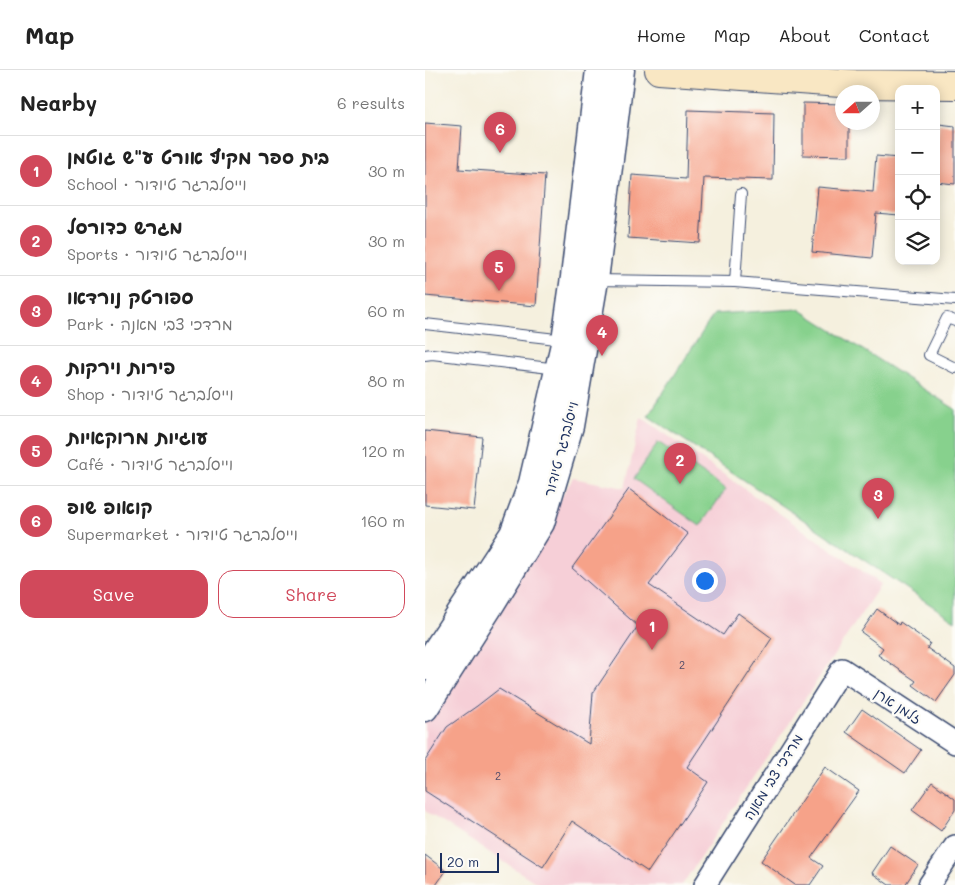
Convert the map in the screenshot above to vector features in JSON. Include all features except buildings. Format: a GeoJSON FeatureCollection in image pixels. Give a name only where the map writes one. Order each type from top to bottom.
{"type":"FeatureCollection","features":[{"type":"Feature","properties":{"kind":"main road"},"geometry":{"type":"LineString","coordinates":[[659,70],[855,84],[955,86]]}},
{"type":"Feature","properties":{"kind":"street","name":"וייסלברגר טיודור"},"geometry":{"type":"LineString","coordinates":[[425,708],[541,522],[570,426],[585,278],[599,70]]}},
{"type":"Feature","properties":{"kind":"street","name":"וייסלברגר טיודור"},"geometry":{"type":"LineString","coordinates":[[425,667],[513,534],[532,483],[565,340],[585,278],[621,70]]}},
{"type":"Feature","properties":{"kind":"street","name":"זלמן ארן"},"geometry":{"type":"LineString","coordinates":[[842,669],[955,743]]}},
{"type":"Feature","properties":{"kind":"street","name":"מרדכי צבי מאנה"},"geometry":{"type":"LineString","coordinates":[[705,885],[842,669]]}},
{"type":"Feature","properties":{"kind":"street"},"geometry":{"type":"LineString","coordinates":[[929,885],[955,846]]}},
{"type":"Feature","properties":{"kind":"lane"},"geometry":{"type":"LineString","coordinates":[[735,282],[741,194]]}},
{"type":"Feature","properties":{"kind":"lane"},"geometry":{"type":"LineString","coordinates":[[585,278],[735,282],[955,300]]}},
{"type":"Feature","properties":{"kind":"lane"},"geometry":{"type":"LineString","coordinates":[[955,321],[947,318],[929,354],[955,368]]}},
{"type":"Feature","properties":{"kind":"lane"},"geometry":{"type":"LineString","coordinates":[[425,324],[565,340]]}},
{"type":"Feature","properties":{"kind":"lane"},"geometry":{"type":"LineString","coordinates":[[425,355],[432,354],[558,369]]}},
{"type":"Feature","properties":{"kind":"shaded area"},"geometry":{"type":"Polygon","coordinates":[[[641,417],[881,584],[682,885],[540,885],[425,811],[425,716],[573,478],[625,488],[641,417]]]}},
{"type":"Feature","properties":{"kind":"green space"},"geometry":{"type":"Polygon","coordinates":[[[799,309],[955,409],[955,621],[648,416],[714,314],[799,309]]]}},
{"type":"Feature","properties":{"kind":"green space"},"geometry":{"type":"Polygon","coordinates":[[[658,442],[726,489],[700,526],[634,479],[658,442]]]}},
{"type":"Feature","properties":{"kind":"place","name":"קואופ שופ"},"geometry":{"type":"Point","coordinates":[500,153]}},
{"type":"Feature","properties":{"kind":"place","name":"עוגיות מרוקאיות"},"geometry":{"type":"Point","coordinates":[499,291]}},
{"type":"Feature","properties":{"kind":"place","name":"פירות וירקות"},"geometry":{"type":"Point","coordinates":[602,356]}},
{"type":"Feature","properties":{"kind":"place","name":"מגרש כדורסל"},"geometry":{"type":"Point","coordinates":[680,484]}},
{"type":"Feature","properties":{"kind":"place","name":"ספורטק נורדאו"},"geometry":{"type":"Point","coordinates":[878,519]}},
{"type":"Feature","properties":{"kind":"place","name":"בית ספר מקיף אורט ע\"ש גוטמן"},"geometry":{"type":"Point","coordinates":[652,650]}}]}
